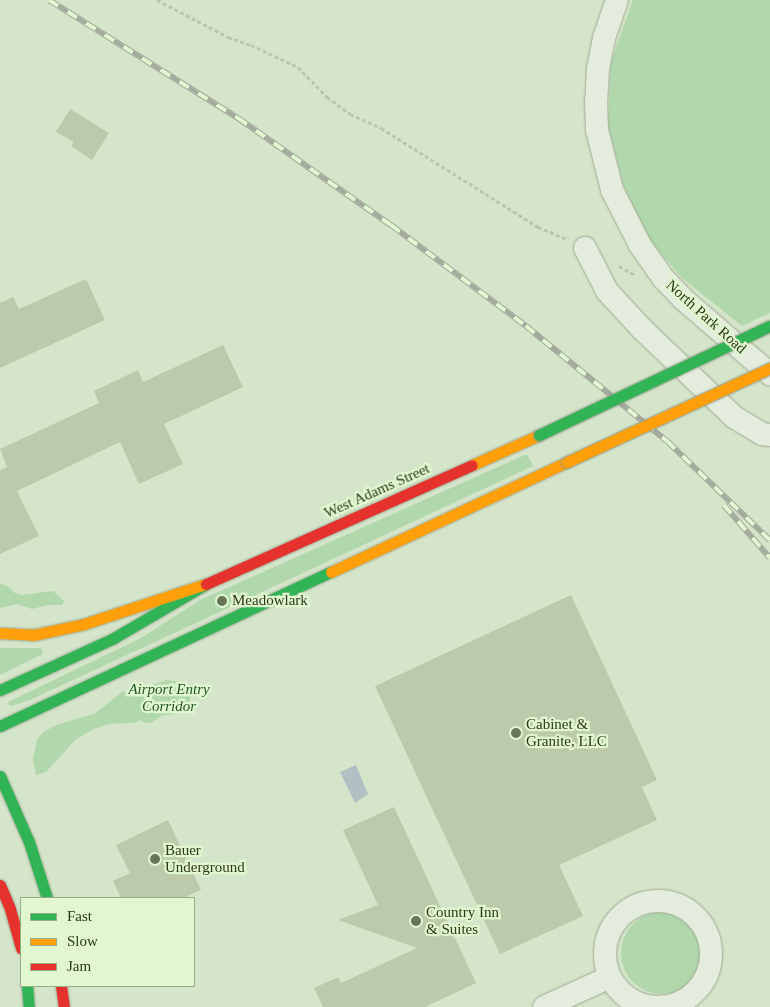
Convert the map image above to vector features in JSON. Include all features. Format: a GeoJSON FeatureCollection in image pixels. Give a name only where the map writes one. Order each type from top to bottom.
{"type":"FeatureCollection","features":[{"type":"Feature","properties":{"kind":"main road","name":"West Adams Street"},"geometry":{"type":"LineString","coordinates":[[0,690],[112,639],[206,584],[539,435],[770,326]]}},
{"type":"Feature","properties":{"kind":"main road"},"geometry":{"type":"LineString","coordinates":[[0,726],[770,368]]}},
{"type":"Feature","properties":{"kind":"main road"},"geometry":{"type":"LineString","coordinates":[[0,634],[33,634],[84,624],[206,584]]}},
{"type":"Feature","properties":{"kind":"main road"},"geometry":{"type":"LineString","coordinates":[[0,776],[29,842],[47,897]]}},
{"type":"Feature","properties":{"kind":"main road"},"geometry":{"type":"LineString","coordinates":[[0,885],[10,909],[20,944]]}},
{"type":"Feature","properties":{"kind":"main road"},"geometry":{"type":"LineString","coordinates":[[26,987],[29,1007]]}},
{"type":"Feature","properties":{"kind":"main road"},"geometry":{"type":"LineString","coordinates":[[61,987],[64,1007]]}},
{"type":"Feature","properties":{"kind":"street","name":"North Park Road"},"geometry":{"type":"LineString","coordinates":[[617,0],[604,38],[598,68],[596,101],[598,130],[612,190],[640,245],[663,278],[683,299],[770,374]]}},
{"type":"Feature","properties":{"kind":"street"},"geometry":{"type":"LineString","coordinates":[[585,248],[607,291],[642,329],[734,417],[762,434],[770,435]]}},
{"type":"Feature","properties":{"kind":"street"},"geometry":{"type":"LineString","coordinates":[[661,900],[688,909],[705,930],[710,946],[710,962],[705,978],[695,992],[681,1001],[665,1006],[648,1006],[632,1000],[619,990],[610,977],[604,959],[606,940],[614,924],[626,911],[643,902],[661,900]]}},
{"type":"Feature","properties":{"kind":"street"},"geometry":{"type":"LineString","coordinates":[[544,1007],[610,977]]}},
{"type":"Feature","properties":{"kind":"path"},"geometry":{"type":"LineString","coordinates":[[157,0],[228,37],[251,45],[298,67],[327,97],[350,114],[381,128],[538,226],[585,248]]}},
{"type":"Feature","properties":{"kind":"green space"},"geometry":{"type":"Polygon","coordinates":[[[633,0],[770,0],[770,313],[742,326],[682,278],[650,241],[624,186],[608,127],[611,61],[633,0]]]}},
{"type":"Feature","properties":{"kind":"green space","name":"Airport Entry Corridor"},"geometry":{"type":"Polygon","coordinates":[[[527,454],[533,466],[28,701],[10,706],[8,702],[141,638],[200,600],[527,454]]]}},
{"type":"Feature","properties":{"kind":"green space"},"geometry":{"type":"Polygon","coordinates":[[[0,583],[9,587],[15,593],[22,595],[53,591],[64,601],[62,605],[47,605],[32,609],[17,604],[0,608],[0,583]]]}},
{"type":"Feature","properties":{"kind":"green space"},"geometry":{"type":"Polygon","coordinates":[[[0,648],[41,648],[43,654],[0,675],[0,648]]]}},
{"type":"Feature","properties":{"kind":"green space","name":"Airport Entry Corridor"},"geometry":{"type":"Polygon","coordinates":[[[166,680],[177,681],[191,690],[190,701],[179,713],[161,716],[153,722],[145,723],[140,720],[134,723],[108,724],[94,729],[76,739],[46,772],[36,775],[33,758],[37,740],[43,732],[59,724],[94,714],[122,692],[132,692],[166,680]]]}},
{"type":"Feature","properties":{"kind":"green space"},"geometry":{"type":"Polygon","coordinates":[[[662,912],[678,915],[691,924],[700,937],[703,953],[700,969],[691,982],[678,991],[662,994],[646,991],[633,982],[624,969],[621,953],[624,937],[633,924],[646,915],[662,912]]]}},
{"type":"Feature","properties":{"kind":"shaded area"},"geometry":{"type":"Polygon","coordinates":[[[356,765],[368,794],[355,803],[340,772],[356,765]]]}},
{"type":"Feature","properties":{"kind":"building"},"geometry":{"type":"Polygon","coordinates":[[[70,109],[109,133],[92,160],[71,146],[74,142],[56,132],[70,109]]]}},
{"type":"Feature","properties":{"kind":"building"},"geometry":{"type":"Polygon","coordinates":[[[86,279],[105,320],[0,368],[0,303],[13,297],[19,309],[86,279]]]}},
{"type":"Feature","properties":{"kind":"building"},"geometry":{"type":"Polygon","coordinates":[[[223,345],[243,387],[164,424],[183,464],[139,484],[120,442],[17,491],[39,536],[0,554],[0,470],[7,467],[0,449],[99,403],[94,391],[138,370],[143,382],[223,345]]]}},
{"type":"Feature","properties":{"kind":"building","name":"Cabinet & Granite, LLC"},"geometry":{"type":"Polygon","coordinates":[[[571,595],[657,780],[642,787],[657,820],[559,865],[583,916],[500,954],[375,686],[571,595]]]}},
{"type":"Feature","properties":{"kind":"building","name":"Country Inn & Suites"},"geometry":{"type":"Polygon","coordinates":[[[394,807],[476,983],[425,1007],[323,1007],[314,988],[338,977],[341,983],[417,948],[338,920],[378,905],[343,830],[394,807]]]}},
{"type":"Feature","properties":{"kind":"building","name":"Bauer Underground"},"geometry":{"type":"Polygon","coordinates":[[[168,820],[201,890],[185,897],[121,897],[113,881],[130,873],[116,845],[168,820]]]}},
{"type":"Feature","properties":{"kind":"railway"},"geometry":{"type":"LineString","coordinates":[[49,0],[238,118],[391,225],[526,326],[667,441],[770,540]]}},
{"type":"Feature","properties":{"kind":"railway"},"geometry":{"type":"LineString","coordinates":[[724,505],[770,558]]}},
{"type":"Feature","properties":{"kind":"traffic: fast"},"geometry":{"type":"LineString","coordinates":[[539,435],[770,326]]}},
{"type":"Feature","properties":{"kind":"traffic: fast"},"geometry":{"type":"LineString","coordinates":[[0,726],[331,572]]}},
{"type":"Feature","properties":{"kind":"traffic: fast"},"geometry":{"type":"LineString","coordinates":[[0,690],[112,639],[206,584]]}},
{"type":"Feature","properties":{"kind":"traffic: fast"},"geometry":{"type":"LineString","coordinates":[[0,776],[29,842],[47,897]]}},
{"type":"Feature","properties":{"kind":"traffic: fast"},"geometry":{"type":"LineString","coordinates":[[27,987],[29,1007]]}},
{"type":"Feature","properties":{"kind":"traffic: slow"},"geometry":{"type":"LineString","coordinates":[[567,462],[770,368]]}},
{"type":"Feature","properties":{"kind":"traffic: slow"},"geometry":{"type":"LineString","coordinates":[[472,465],[539,435]]}},
{"type":"Feature","properties":{"kind":"traffic: slow"},"geometry":{"type":"LineString","coordinates":[[331,572],[567,462]]}},
{"type":"Feature","properties":{"kind":"traffic: slow"},"geometry":{"type":"LineString","coordinates":[[0,633],[33,635],[84,624],[206,584]]}},
{"type":"Feature","properties":{"kind":"traffic: jam"},"geometry":{"type":"LineString","coordinates":[[206,584],[472,465]]}},
{"type":"Feature","properties":{"kind":"traffic: jam"},"geometry":{"type":"LineString","coordinates":[[0,885],[10,909],[20,944]]}},
{"type":"Feature","properties":{"kind":"traffic: jam"},"geometry":{"type":"LineString","coordinates":[[61,987],[64,1007]]}},
{"type":"Feature","properties":{"kind":"place","name":"Meadowlark"},"geometry":{"type":"Point","coordinates":[222,601]}},
{"type":"Feature","properties":{"kind":"place","name":"Cabinet & Granite, LLC"},"geometry":{"type":"Point","coordinates":[516,733]}},
{"type":"Feature","properties":{"kind":"place","name":"Bauer Underground"},"geometry":{"type":"Point","coordinates":[155,859]}},
{"type":"Feature","properties":{"kind":"place","name":"Country Inn & Suites"},"geometry":{"type":"Point","coordinates":[416,921]}}]}
